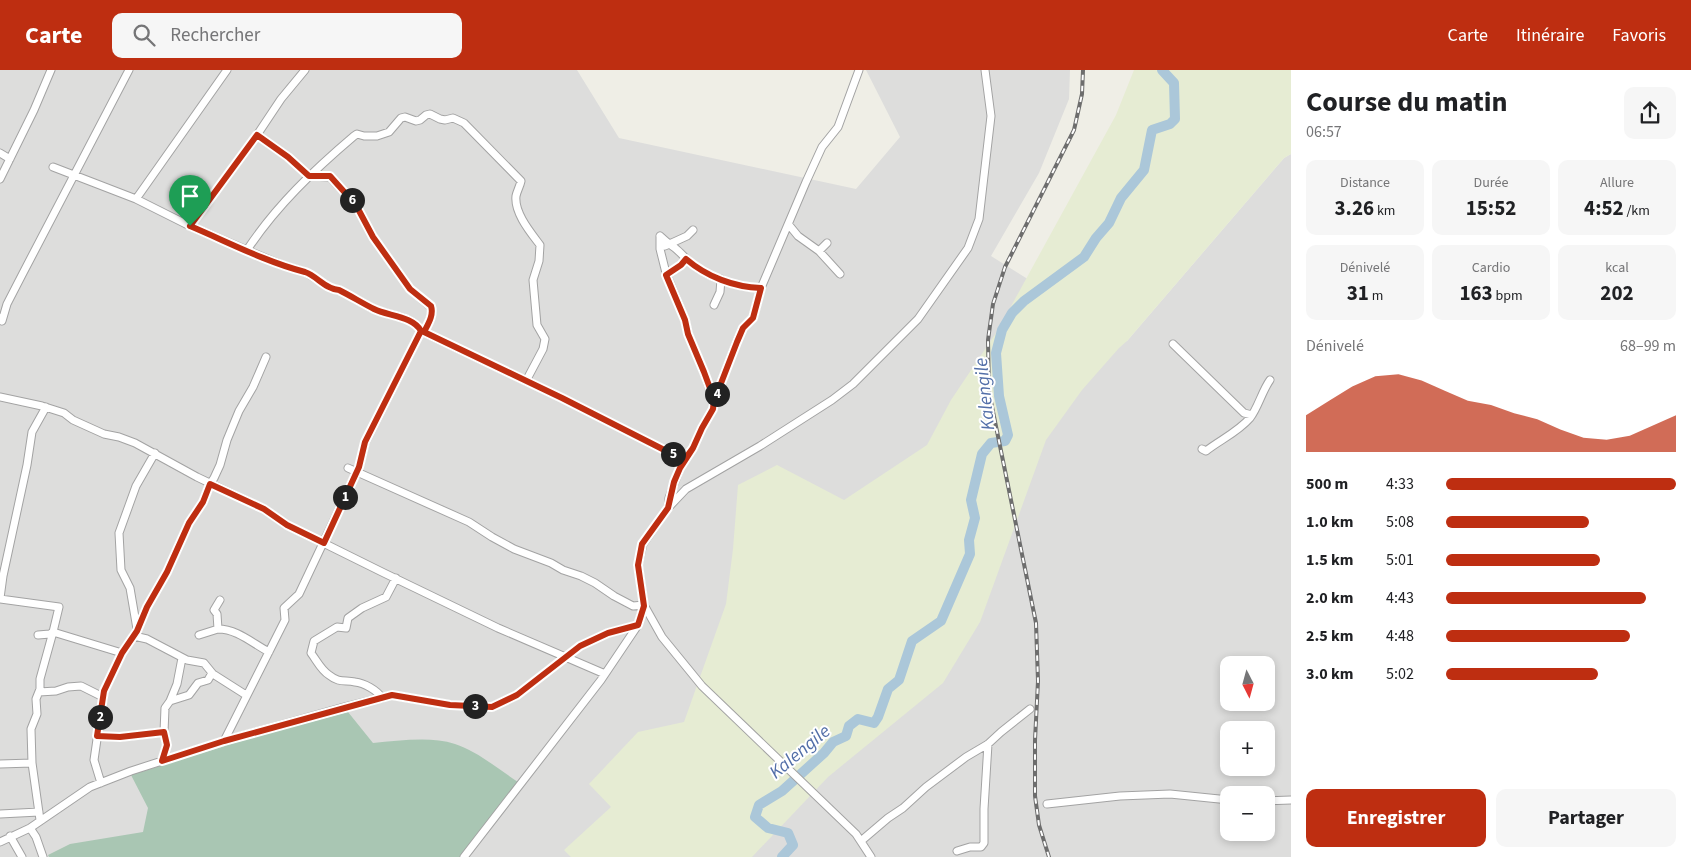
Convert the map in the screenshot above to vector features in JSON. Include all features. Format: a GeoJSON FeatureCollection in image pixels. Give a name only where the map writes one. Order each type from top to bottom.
{"type":"FeatureCollection","features":[{"type":"Feature","properties":{"kind":"street"},"geometry":{"type":"LineString","coordinates":[[0,178],[51,70]]}},
{"type":"Feature","properties":{"kind":"street"},"geometry":{"type":"LineString","coordinates":[[0,318],[2,321],[7,304],[129,70]]}},
{"type":"Feature","properties":{"kind":"street"},"geometry":{"type":"LineString","coordinates":[[136,199],[227,70]]}},
{"type":"Feature","properties":{"kind":"street"},"geometry":{"type":"LineString","coordinates":[[190,226],[281,99],[305,70]]}},
{"type":"Feature","properties":{"kind":"street"},"geometry":{"type":"LineString","coordinates":[[668,508],[674,482],[684,460],[693,448],[713,409],[714,399],[743,328],[753,318],[761,288],[822,147],[838,127],[859,70]]}},
{"type":"Feature","properties":{"kind":"street"},"geometry":{"type":"LineString","coordinates":[[871,857],[856,834],[702,686],[662,637],[644,606],[638,565],[642,544],[668,508],[686,489],[760,446],[848,387],[918,318],[933,298],[968,248],[979,218],[991,116],[985,70]]}},
{"type":"Feature","properties":{"kind":"street"},"geometry":{"type":"LineString","coordinates":[[247,250],[259,232],[315,168],[357,134],[377,136],[389,132],[401,118],[405,117],[416,122],[430,114],[445,120],[453,118],[469,126],[521,181],[521,186],[516,194],[516,204],[527,230],[540,246],[539,261],[533,280],[537,324],[544,336],[544,342],[543,349],[526,381]]}},
{"type":"Feature","properties":{"kind":"street"},"geometry":{"type":"LineString","coordinates":[[224,741],[285,620],[284,608],[299,594],[324,543],[357,472],[365,442],[432,316],[431,306],[410,289],[373,237],[356,205],[330,176],[309,176],[288,157],[257,135]]}},
{"type":"Feature","properties":{"kind":"street"},"geometry":{"type":"LineString","coordinates":[[0,152],[10,159]]}},
{"type":"Feature","properties":{"kind":"street"},"geometry":{"type":"LineString","coordinates":[[54,167],[136,199],[190,226],[297,271],[305,272],[333,289],[345,293],[376,310],[412,322],[423,331],[684,460]]}},
{"type":"Feature","properties":{"kind":"street"},"geometry":{"type":"LineString","coordinates":[[789,225],[798,236],[819,251],[840,274]]}},
{"type":"Feature","properties":{"kind":"street"},"geometry":{"type":"LineString","coordinates":[[660,249],[687,236],[693,230]]}},
{"type":"Feature","properties":{"kind":"street"},"geometry":{"type":"LineString","coordinates":[[693,265],[660,236],[660,249],[666,275],[714,399]]}},
{"type":"Feature","properties":{"kind":"street"},"geometry":{"type":"LineString","coordinates":[[819,251],[827,243]]}},
{"type":"Feature","properties":{"kind":"street"},"geometry":{"type":"LineString","coordinates":[[666,275],[681,265],[686,259],[716,278],[744,287],[761,288]]}},
{"type":"Feature","properties":{"kind":"street"},"geometry":{"type":"LineString","coordinates":[[714,305],[720,292],[721,279]]}},
{"type":"Feature","properties":{"kind":"street"},"geometry":{"type":"LineString","coordinates":[[1174,344],[1244,413],[1252,415]]}},
{"type":"Feature","properties":{"kind":"street"},"geometry":{"type":"LineString","coordinates":[[101,783],[94,760],[104,691],[122,653],[136,634],[147,607],[167,572],[189,523],[203,502],[220,465],[227,440],[239,412],[266,357]]}},
{"type":"Feature","properties":{"kind":"street"},"geometry":{"type":"LineString","coordinates":[[1202,449],[1206,451],[1214,444],[1222,441],[1248,420],[1270,380]]}},
{"type":"Feature","properties":{"kind":"street"},"geometry":{"type":"LineString","coordinates":[[0,397],[64,413],[73,420],[104,434],[119,437],[155,453],[210,484],[264,509],[287,525],[498,628],[605,674]]}},
{"type":"Feature","properties":{"kind":"street"},"geometry":{"type":"LineString","coordinates":[[40,820],[32,763],[31,730],[37,714],[36,699],[39,692],[40,679],[59,607],[0,599],[32,432],[46,407]]}},
{"type":"Feature","properties":{"kind":"street"},"geometry":{"type":"LineString","coordinates":[[136,634],[130,588],[121,570],[119,533],[136,486],[155,453]]}},
{"type":"Feature","properties":{"kind":"street"},"geometry":{"type":"LineString","coordinates":[[348,468],[469,522],[514,549],[581,576],[633,606],[644,606]]}},
{"type":"Feature","properties":{"kind":"street"},"geometry":{"type":"LineString","coordinates":[[382,698],[364,684],[354,681],[344,682],[330,676],[322,670],[311,653],[314,641],[337,627],[346,628],[348,618],[362,608],[386,597],[396,578]]}},
{"type":"Feature","properties":{"kind":"street"},"geometry":{"type":"LineString","coordinates":[[218,629],[217,614],[214,610],[220,600]]}},
{"type":"Feature","properties":{"kind":"street"},"geometry":{"type":"LineString","coordinates":[[464,857],[605,674],[638,625],[644,606]]}},
{"type":"Feature","properties":{"kind":"street"},"geometry":{"type":"LineString","coordinates":[[0,842],[30,828],[90,787],[224,741],[392,695],[450,705],[492,707],[517,695],[580,646],[608,633],[638,625]]}},
{"type":"Feature","properties":{"kind":"street"},"geometry":{"type":"LineString","coordinates":[[199,635],[218,629],[242,635],[253,644],[269,652]]}},
{"type":"Feature","properties":{"kind":"street"},"geometry":{"type":"LineString","coordinates":[[38,635],[53,632],[122,653]]}},
{"type":"Feature","properties":{"kind":"street"},"geometry":{"type":"LineString","coordinates":[[136,634],[182,658],[204,663],[212,673],[246,695]]}},
{"type":"Feature","properties":{"kind":"street"},"geometry":{"type":"LineString","coordinates":[[162,761],[167,745],[164,732],[165,708],[177,684],[182,658]]}},
{"type":"Feature","properties":{"kind":"street"},"geometry":{"type":"LineString","coordinates":[[170,700],[189,695],[198,683],[208,680],[212,673]]}},
{"type":"Feature","properties":{"kind":"street"},"geometry":{"type":"LineString","coordinates":[[39,692],[81,686],[103,697]]}},
{"type":"Feature","properties":{"kind":"street"},"geometry":{"type":"LineString","coordinates":[[862,842],[888,818],[904,808],[926,787],[966,757],[988,744],[1030,710]]}},
{"type":"Feature","properties":{"kind":"street"},"geometry":{"type":"LineString","coordinates":[[97,736],[120,737],[164,732]]}},
{"type":"Feature","properties":{"kind":"street"},"geometry":{"type":"LineString","coordinates":[[957,851],[970,847],[981,847],[984,843],[988,744]]}},
{"type":"Feature","properties":{"kind":"street"},"geometry":{"type":"LineString","coordinates":[[0,764],[32,763]]}},
{"type":"Feature","properties":{"kind":"street"},"geometry":{"type":"LineString","coordinates":[[1047,804],[1120,796],[1170,794],[1220,799]]}},
{"type":"Feature","properties":{"kind":"street"},"geometry":{"type":"LineString","coordinates":[[1275,801],[1291,800]]}},
{"type":"Feature","properties":{"kind":"street"},"geometry":{"type":"LineString","coordinates":[[0,814],[39,812]]}},
{"type":"Feature","properties":{"kind":"street"},"geometry":{"type":"LineString","coordinates":[[30,828],[36,837],[43,857]]}},
{"type":"Feature","properties":{"kind":"street"},"geometry":{"type":"LineString","coordinates":[[10,836],[22,857]]}},
{"type":"Feature","properties":{"kind":"shaded area"},"geometry":{"type":"Polygon","coordinates":[[[0,70],[577,70],[619,138],[856,189],[900,137],[866,70],[1070,70],[1069,99],[1039,173],[991,256],[1127,341],[1284,158],[1291,154],[1291,857],[0,857],[0,70]]]}},
{"type":"Feature","properties":{"kind":"green space"},"geometry":{"type":"Polygon","coordinates":[[[1134,70],[1291,70],[1291,154],[1284,158],[1127,341],[1082,390],[1046,440],[980,622],[943,683],[828,777],[752,857],[571,857],[564,850],[611,807],[589,784],[638,732],[684,722],[726,604],[738,485],[777,465],[844,500],[927,445],[951,400],[998,330],[1116,115],[1134,70]]]}},
{"type":"Feature","properties":{"kind":"green space"},"geometry":{"type":"Polygon","coordinates":[[[348,712],[373,743],[435,740],[455,744],[479,756],[518,782],[460,857],[49,857],[48,855],[70,844],[143,832],[148,808],[131,775],[257,736],[348,712]]]}},
{"type":"Feature","properties":{"kind":"waterway","name":"Kalengile"},"geometry":{"type":"LineString","coordinates":[[782,857],[793,845],[788,833],[768,828],[755,817],[759,805],[782,791],[824,753],[833,742],[846,736],[849,726],[858,719],[874,723],[888,689],[899,680],[912,641],[941,621],[970,554],[969,540],[975,518],[971,500],[982,454],[991,443],[1005,441],[1008,435],[999,396],[996,353],[1002,330],[1012,313],[1024,301],[1084,257],[1096,238],[1109,223],[1121,198],[1144,170],[1152,130],[1170,124],[1175,119],[1174,83],[1162,70]]}},
{"type":"Feature","properties":{"kind":"railway"},"geometry":{"type":"LineString","coordinates":[[1049,857],[1039,825],[1035,796],[1038,681],[1036,623],[989,392],[988,340],[993,304],[1005,267],[1074,130],[1082,94],[1083,70]]}},
{"type":"Feature","properties":{"kind":"route"},"geometry":{"type":"LineString","coordinates":[[190,226],[257,135],[288,157],[309,176],[330,176],[341,187],[356,205],[373,237],[410,289],[431,306],[432,316],[424,332],[609,421],[684,460],[693,448],[702,428],[713,409],[714,399],[666,275],[681,265],[686,259],[693,265],[726,282],[744,287],[761,288],[753,318],[743,328],[714,399],[713,409],[693,448],[680,468],[674,482],[668,508],[642,544],[638,565],[644,606],[638,625],[608,633],[580,646],[517,695],[492,707],[450,705],[392,695],[224,741],[162,761],[167,745],[164,732],[120,737],[97,736],[104,691],[122,653],[137,631],[189,523],[203,502],[210,484],[264,509],[287,525],[324,543],[359,467],[365,442],[421,331],[412,322],[376,310],[339,290],[333,289],[305,272],[282,265],[190,226]]}}]}
